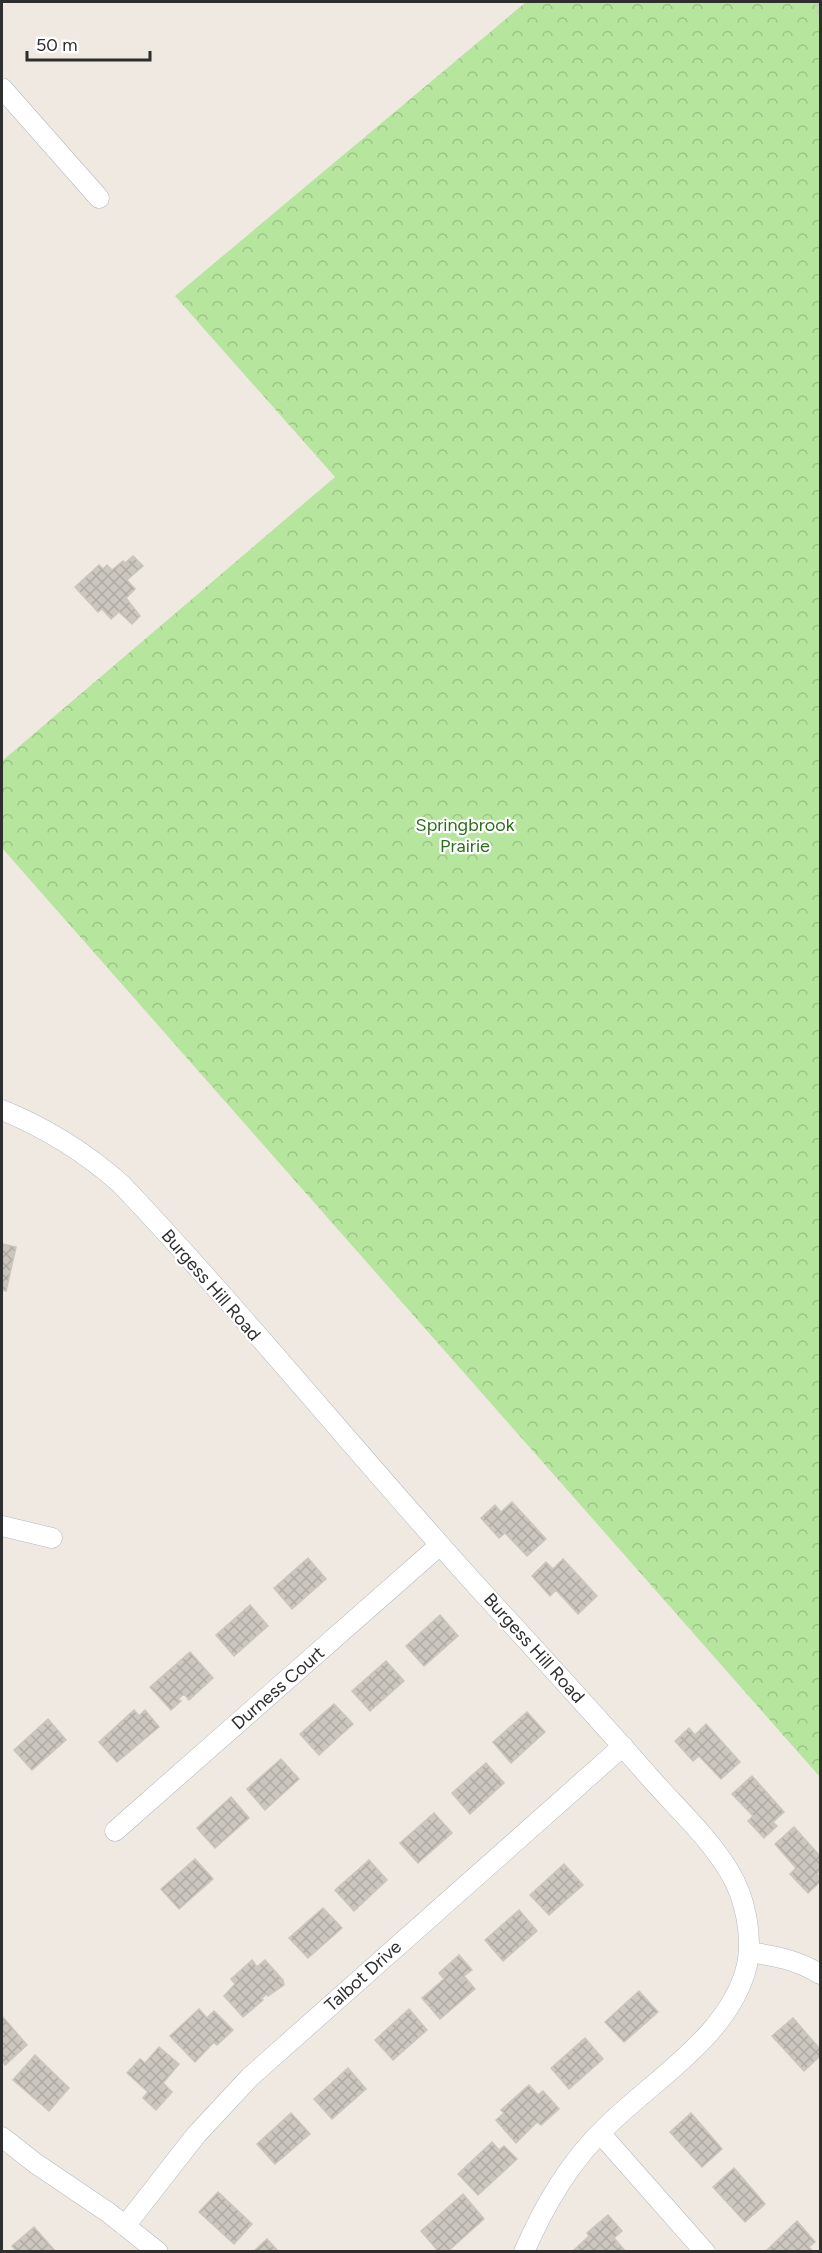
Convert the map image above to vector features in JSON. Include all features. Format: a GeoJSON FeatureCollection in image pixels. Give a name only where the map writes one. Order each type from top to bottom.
{"type":"FeatureCollection","features":[{"type":"Feature","properties":{"kind":"street"},"geometry":{"type":"LineString","coordinates":[[2,88],[99,198]]}},
{"type":"Feature","properties":{"kind":"street","name":"Burgess Hill Road"},"geometry":{"type":"LineString","coordinates":[[2,1110],[42,1128],[71,1145],[95,1161],[121,1184],[440,1545],[623,1746],[715,1851],[731,1875],[745,1910],[749,1952],[746,1970],[734,2000],[710,2033],[600,2133],[560,2181],[540,2215],[524,2252]]}},
{"type":"Feature","properties":{"kind":"street"},"geometry":{"type":"LineString","coordinates":[[2,1526],[52,1538]]}},
{"type":"Feature","properties":{"kind":"street","name":"Durness Court"},"geometry":{"type":"LineString","coordinates":[[115,1831],[440,1545]]}},
{"type":"Feature","properties":{"kind":"street","name":"Talbot Drive"},"geometry":{"type":"LineString","coordinates":[[125,2226],[196,2135],[250,2077],[623,1746]]}},
{"type":"Feature","properties":{"kind":"street"},"geometry":{"type":"LineString","coordinates":[[749,1952],[786,1958],[807,1965],[820,1974]]}},
{"type":"Feature","properties":{"kind":"street"},"geometry":{"type":"LineString","coordinates":[[600,2133],[705,2252]]}},
{"type":"Feature","properties":{"kind":"street"},"geometry":{"type":"LineString","coordinates":[[2,2137],[158,2252]]}},
{"type":"Feature","properties":{"kind":"path"},"geometry":{"type":"LineString","coordinates":[[816,2],[820,20]]}},
{"type":"Feature","properties":{"kind":"green space","name":"Springbrook Prairie"},"geometry":{"type":"Polygon","coordinates":[[[526,2],[820,2],[820,1777],[2,848],[2,761],[335,477],[175,296],[526,2]]]}},
{"type":"Feature","properties":{"kind":"building"},"geometry":{"type":"Polygon","coordinates":[[[133,556],[143,566],[127,580],[135,589],[126,598],[140,616],[132,624],[119,612],[111,619],[102,609],[98,612],[75,587],[99,565],[103,569],[107,565],[112,570],[133,556]]]}},
{"type":"Feature","properties":{"kind":"building"},"geometry":{"type":"Polygon","coordinates":[[[2,1244],[16,1247],[6,1291],[2,1290],[2,1244]]]}},
{"type":"Feature","properties":{"kind":"building"},"geometry":{"type":"Polygon","coordinates":[[[512,1502],[546,1539],[527,1556],[505,1533],[499,1538],[481,1518],[495,1505],[501,1512],[512,1502]]]}},
{"type":"Feature","properties":{"kind":"building"},"geometry":{"type":"Polygon","coordinates":[[[308,1558],[326,1579],[292,1609],[274,1588],[308,1558]]]}},
{"type":"Feature","properties":{"kind":"building"},"geometry":{"type":"Polygon","coordinates":[[[563,1559],[597,1596],[578,1614],[556,1590],[550,1596],[532,1576],[546,1562],[553,1569],[563,1559]]]}},
{"type":"Feature","properties":{"kind":"building"},"geometry":{"type":"Polygon","coordinates":[[[250,1605],[268,1626],[234,1656],[216,1635],[250,1605]]]}},
{"type":"Feature","properties":{"kind":"building"},"geometry":{"type":"Polygon","coordinates":[[[440,1615],[458,1636],[424,1666],[406,1646],[440,1615]]]}},
{"type":"Feature","properties":{"kind":"building"},"geometry":{"type":"Polygon","coordinates":[[[190,1652],[213,1678],[189,1700],[184,1694],[178,1699],[181,1701],[171,1710],[150,1687],[190,1652]]]}},
{"type":"Feature","properties":{"kind":"building"},"geometry":{"type":"Polygon","coordinates":[[[386,1661],[404,1681],[370,1711],[352,1691],[386,1661]]]}},
{"type":"Feature","properties":{"kind":"building"},"geometry":{"type":"Polygon","coordinates":[[[334,1704],[353,1724],[319,1755],[300,1734],[334,1704]]]}},
{"type":"Feature","properties":{"kind":"building"},"geometry":{"type":"Polygon","coordinates":[[[134,1710],[139,1716],[145,1710],[159,1727],[117,1762],[99,1742],[134,1710]]]}},
{"type":"Feature","properties":{"kind":"building"},"geometry":{"type":"Polygon","coordinates":[[[527,1712],[545,1732],[511,1763],[493,1742],[527,1712]]]}},
{"type":"Feature","properties":{"kind":"building"},"geometry":{"type":"Polygon","coordinates":[[[48,1719],[66,1740],[32,1770],[14,1750],[48,1719]]]}},
{"type":"Feature","properties":{"kind":"building"},"geometry":{"type":"Polygon","coordinates":[[[706,1724],[740,1762],[721,1779],[699,1756],[693,1761],[675,1741],[689,1728],[695,1735],[706,1724]]]}},
{"type":"Feature","properties":{"kind":"building"},"geometry":{"type":"Polygon","coordinates":[[[281,1759],[299,1779],[265,1810],[247,1789],[281,1759]]]}},
{"type":"Feature","properties":{"kind":"building"},"geometry":{"type":"Polygon","coordinates":[[[486,1763],[504,1783],[470,1814],[452,1793],[486,1763]]]}},
{"type":"Feature","properties":{"kind":"building"},"geometry":{"type":"Polygon","coordinates":[[[752,1776],[784,1812],[773,1822],[777,1826],[764,1838],[748,1821],[753,1816],[732,1794],[752,1776]]]}},
{"type":"Feature","properties":{"kind":"building"},"geometry":{"type":"Polygon","coordinates":[[[231,1797],[249,1818],[215,1848],[197,1828],[231,1797]]]}},
{"type":"Feature","properties":{"kind":"building"},"geometry":{"type":"Polygon","coordinates":[[[434,1813],[452,1833],[418,1863],[400,1843],[434,1813]]]}},
{"type":"Feature","properties":{"kind":"building"},"geometry":{"type":"Polygon","coordinates":[[[794,1827],[820,1856],[820,1870],[817,1874],[820,1882],[808,1893],[790,1874],[796,1868],[775,1844],[794,1827]]]}},
{"type":"Feature","properties":{"kind":"building"},"geometry":{"type":"Polygon","coordinates":[[[195,1859],[213,1879],[179,1909],[161,1889],[195,1859]]]}},
{"type":"Feature","properties":{"kind":"building"},"geometry":{"type":"Polygon","coordinates":[[[369,1860],[387,1880],[354,1911],[335,1890],[369,1860]]]}},
{"type":"Feature","properties":{"kind":"building"},"geometry":{"type":"Polygon","coordinates":[[[564,1864],[583,1885],[549,1915],[530,1895],[564,1864]]]}},
{"type":"Feature","properties":{"kind":"building"},"geometry":{"type":"Polygon","coordinates":[[[323,1908],[342,1928],[308,1958],[289,1938],[323,1908]]]}},
{"type":"Feature","properties":{"kind":"building"},"geometry":{"type":"Polygon","coordinates":[[[519,1910],[537,1931],[503,1961],[485,1940],[519,1910]]]}},
{"type":"Feature","properties":{"kind":"building"},"geometry":{"type":"Polygon","coordinates":[[[459,1955],[472,1970],[464,1976],[475,1989],[440,2019],[422,1998],[444,1979],[439,1973],[459,1955]]]}},
{"type":"Feature","properties":{"kind":"building"},"geometry":{"type":"Polygon","coordinates":[[[252,1960],[257,1967],[265,1960],[283,1980],[284,1985],[268,1996],[266,1994],[261,1999],[263,2000],[243,2017],[224,1996],[235,1984],[231,1979],[252,1960]]]}},
{"type":"Feature","properties":{"kind":"building"},"geometry":{"type":"Polygon","coordinates":[[[639,1991],[658,2012],[624,2042],[605,2022],[639,1991]]]}},
{"type":"Feature","properties":{"kind":"building"},"geometry":{"type":"Polygon","coordinates":[[[199,2009],[207,2018],[214,2011],[233,2030],[217,2045],[214,2042],[195,2062],[170,2036],[199,2009]]]}},
{"type":"Feature","properties":{"kind":"building"},"geometry":{"type":"Polygon","coordinates":[[[409,2009],[427,2030],[393,2060],[375,2040],[409,2009]]]}},
{"type":"Feature","properties":{"kind":"building"},"geometry":{"type":"Polygon","coordinates":[[[2,2016],[27,2045],[5,2065],[2,2060],[2,2016]]]}},
{"type":"Feature","properties":{"kind":"building"},"geometry":{"type":"Polygon","coordinates":[[[793,2018],[820,2049],[820,2056],[804,2071],[772,2036],[793,2018]]]}},
{"type":"Feature","properties":{"kind":"building"},"geometry":{"type":"Polygon","coordinates":[[[585,2038],[603,2059],[569,2089],[551,2068],[585,2038]]]}},
{"type":"Feature","properties":{"kind":"building"},"geometry":{"type":"Polygon","coordinates":[[[159,2047],[179,2064],[163,2083],[172,2092],[156,2110],[143,2098],[148,2092],[127,2073],[140,2059],[145,2063],[159,2047]]]}},
{"type":"Feature","properties":{"kind":"building"},"geometry":{"type":"Polygon","coordinates":[[[35,2055],[69,2088],[49,2111],[13,2080],[35,2055]]]}},
{"type":"Feature","properties":{"kind":"building"},"geometry":{"type":"Polygon","coordinates":[[[348,2068],[366,2089],[332,2119],[314,2099],[348,2068]]]}},
{"type":"Feature","properties":{"kind":"building"},"geometry":{"type":"Polygon","coordinates":[[[529,2085],[538,2095],[543,2091],[559,2109],[541,2125],[537,2122],[516,2143],[496,2120],[504,2113],[501,2110],[529,2085]]]}},
{"type":"Feature","properties":{"kind":"building"},"geometry":{"type":"Polygon","coordinates":[[[291,2113],[310,2134],[275,2164],[257,2144],[291,2113]]]}},
{"type":"Feature","properties":{"kind":"building"},"geometry":{"type":"Polygon","coordinates":[[[691,2113],[722,2149],[702,2167],[670,2132],[691,2113]]]}},
{"type":"Feature","properties":{"kind":"building"},"geometry":{"type":"Polygon","coordinates":[[[492,2142],[499,2150],[504,2146],[517,2159],[478,2195],[458,2174],[492,2142]]]}},
{"type":"Feature","properties":{"kind":"building"},"geometry":{"type":"Polygon","coordinates":[[[734,2168],[765,2204],[745,2222],[713,2187],[734,2168]]]}},
{"type":"Feature","properties":{"kind":"building"},"geometry":{"type":"Polygon","coordinates":[[[218,2192],[252,2224],[234,2244],[199,2212],[218,2192]]]}},
{"type":"Feature","properties":{"kind":"building"},"geometry":{"type":"Polygon","coordinates":[[[463,2194],[484,2219],[447,2252],[439,2252],[421,2231],[463,2194]]]}},
{"type":"Feature","properties":{"kind":"building"},"geometry":{"type":"Polygon","coordinates":[[[608,2215],[622,2231],[614,2238],[626,2252],[576,2252],[574,2250],[589,2236],[587,2233],[608,2215]]]}},
{"type":"Feature","properties":{"kind":"building"},"geometry":{"type":"Polygon","coordinates":[[[797,2221],[815,2242],[809,2247],[813,2252],[765,2252],[797,2221]]]}},
{"type":"Feature","properties":{"kind":"building"},"geometry":{"type":"Polygon","coordinates":[[[34,2227],[56,2252],[17,2252],[12,2246],[34,2227]]]}},
{"type":"Feature","properties":{"kind":"building"},"geometry":{"type":"Polygon","coordinates":[[[267,2239],[279,2252],[253,2252],[267,2239]]]}}]}
